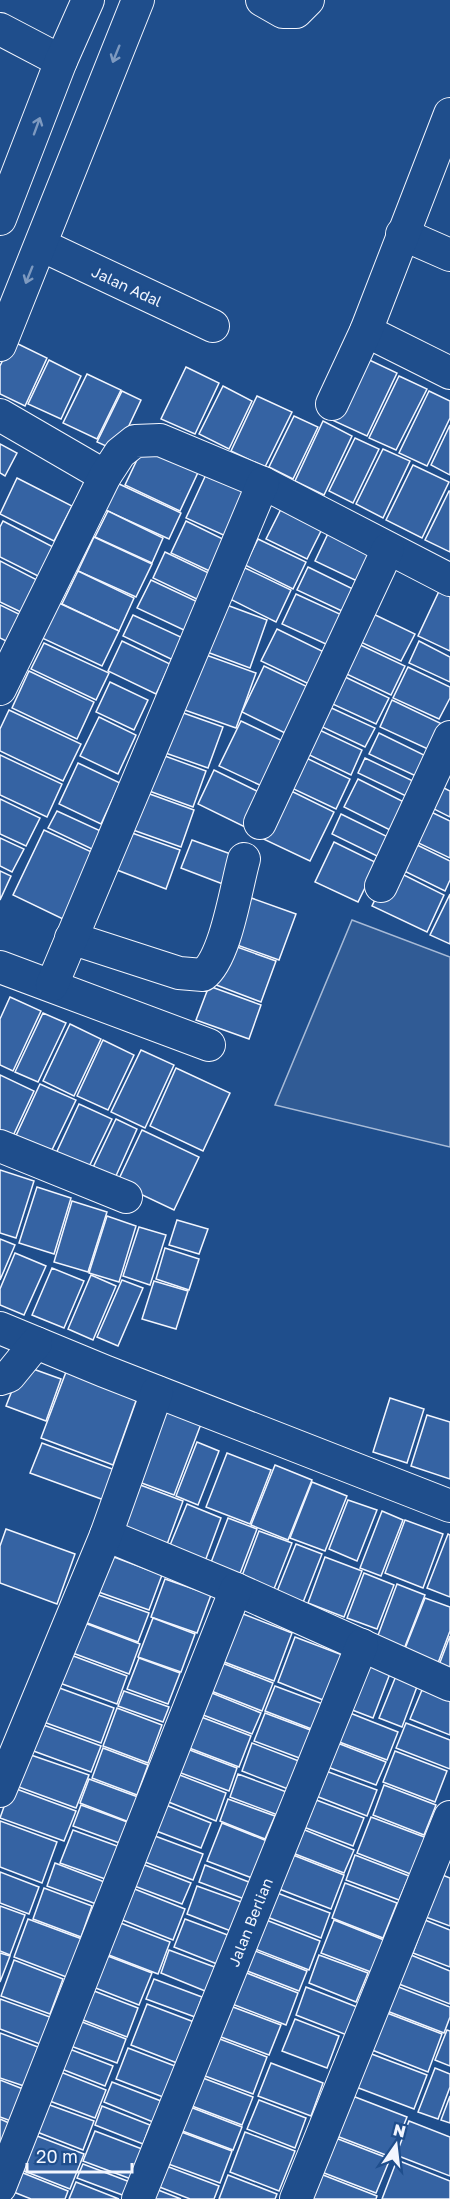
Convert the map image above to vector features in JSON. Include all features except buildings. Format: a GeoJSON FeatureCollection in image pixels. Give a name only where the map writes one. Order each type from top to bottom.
{"type":"FeatureCollection","features":[{"type":"Feature","properties":{"kind":"street"},"geometry":{"type":"LineString","coordinates":[[0,219],[13,150],[61,61],[88,0]]}},
{"type":"Feature","properties":{"kind":"street"},"geometry":{"type":"LineString","coordinates":[[0,345],[138,0]]}},
{"type":"Feature","properties":{"kind":"street"},"geometry":{"type":"LineString","coordinates":[[261,0],[283,12],[296,12],[308,0]]}},
{"type":"Feature","properties":{"kind":"street"},"geometry":{"type":"LineString","coordinates":[[0,29],[61,61]]}},
{"type":"Feature","properties":{"kind":"street"},"geometry":{"type":"LineString","coordinates":[[332,405],[366,331],[450,114]]}},
{"type":"Feature","properties":{"kind":"street"},"geometry":{"type":"LineString","coordinates":[[402,234],[450,255]]}},
{"type":"Feature","properties":{"kind":"street","name":"Jalan Adal"},"geometry":{"type":"LineString","coordinates":[[41,245],[213,326]]}},
{"type":"Feature","properties":{"kind":"street"},"geometry":{"type":"LineString","coordinates":[[366,331],[450,373]]}},
{"type":"Feature","properties":{"kind":"street"},"geometry":{"type":"LineString","coordinates":[[0,415],[105,476]]}},
{"type":"Feature","properties":{"kind":"street"},"geometry":{"type":"LineString","coordinates":[[0,689],[105,476],[120,453],[135,441],[160,440],[263,483],[450,580]]}},
{"type":"Feature","properties":{"kind":"street"},"geometry":{"type":"LineString","coordinates":[[52,985],[263,483]]}},
{"type":"Feature","properties":{"kind":"street"},"geometry":{"type":"LineString","coordinates":[[260,823],[388,549]]}},
{"type":"Feature","properties":{"kind":"street"},"geometry":{"type":"LineString","coordinates":[[381,886],[450,737]]}},
{"type":"Feature","properties":{"kind":"street"},"geometry":{"type":"LineString","coordinates":[[71,938],[179,973],[203,975],[209,970],[218,954],[244,859]]}},
{"type":"Feature","properties":{"kind":"street"},"geometry":{"type":"LineString","coordinates":[[0,967],[209,1045]]}},
{"type":"Feature","properties":{"kind":"street"},"geometry":{"type":"LineString","coordinates":[[0,1146],[126,1197]]}},
{"type":"Feature","properties":{"kind":"street"},"geometry":{"type":"LineString","coordinates":[[0,1328],[450,1506]]}},
{"type":"Feature","properties":{"kind":"street"},"geometry":{"type":"LineString","coordinates":[[0,1379],[9,1376],[36,1343]]}},
{"type":"Feature","properties":{"kind":"street"},"geometry":{"type":"LineString","coordinates":[[0,1791],[106,1535],[157,1392]]}},
{"type":"Feature","properties":{"kind":"street"},"geometry":{"type":"LineString","coordinates":[[106,1535],[236,1589],[450,1685]]}},
{"type":"Feature","properties":{"kind":"street"},"geometry":{"type":"LineString","coordinates":[[0,2187],[236,1589]]}},
{"type":"Feature","properties":{"kind":"street","name":"Jalan Berlian"},"geometry":{"type":"LineString","coordinates":[[138,2199],[362,1646]]}},
{"type":"Feature","properties":{"kind":"street"},"geometry":{"type":"LineString","coordinates":[[296,2199],[450,1817]]}},
{"type":"Feature","properties":{"kind":"shaded area"},"geometry":{"type":"Polygon","coordinates":[[[352,920],[450,957],[450,1147],[275,1105],[352,920]]]}}]}
